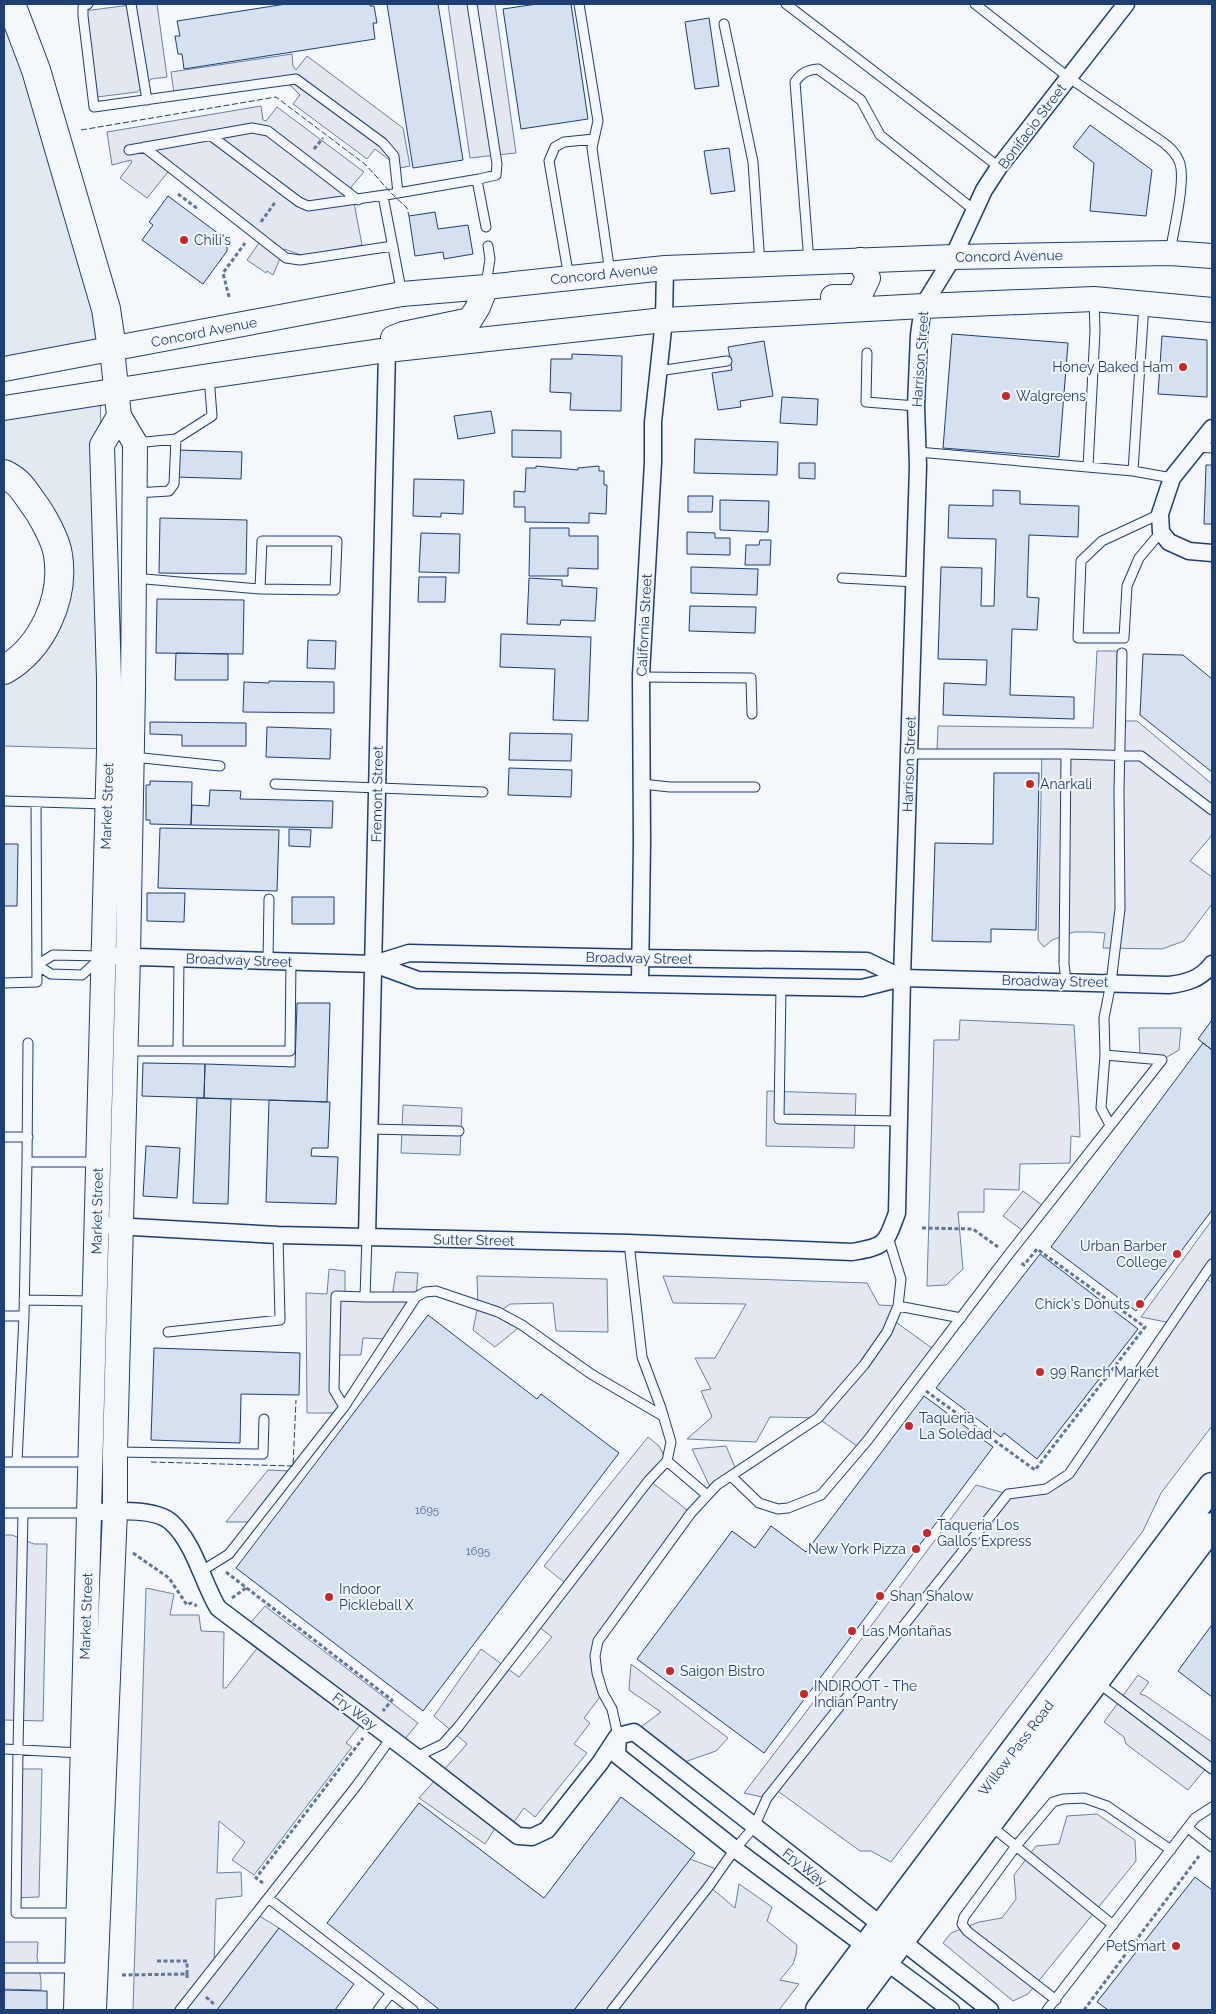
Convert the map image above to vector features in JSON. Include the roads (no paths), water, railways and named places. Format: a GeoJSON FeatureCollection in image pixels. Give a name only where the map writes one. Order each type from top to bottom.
{"type":"FeatureCollection","features":[{"type":"Feature","properties":{"kind":"highway"},"geometry":{"type":"LineString","coordinates":[[11,4],[36,70],[106,309],[112,349]]}},
{"type":"Feature","properties":{"kind":"highway"},"geometry":{"type":"LineString","coordinates":[[4,474],[17,481],[42,516],[58,554],[58,595],[42,634],[16,663],[4,670]]}},
{"type":"Feature","properties":{"kind":"main road","name":"Concord Avenue"},"geometry":{"type":"LineString","coordinates":[[4,369],[402,294],[610,273],[665,268],[953,257],[1170,253],[1212,256]]}},
{"type":"Feature","properties":{"kind":"main road"},"geometry":{"type":"LineString","coordinates":[[737,316],[776,299],[859,297],[868,278],[860,260]]}},
{"type":"Feature","properties":{"kind":"main road"},"geometry":{"type":"LineString","coordinates":[[387,350],[390,339],[403,334],[470,320],[478,307],[486,287]]}},
{"type":"Feature","properties":{"kind":"main road"},"geometry":{"type":"LineString","coordinates":[[4,408],[387,350],[664,320],[1094,299],[1212,310]]}},
{"type":"Feature","properties":{"kind":"main road","name":"Market Street"},"geometry":{"type":"LineString","coordinates":[[76,2010],[108,804],[120,756],[134,578],[134,443],[119,416],[112,349]]}},
{"type":"Feature","properties":{"kind":"main road","name":"Market Street"},"geometry":{"type":"LineString","coordinates":[[94,2010],[115,1511],[120,1226],[128,956],[120,756],[109,678],[102,444],[119,416]]}},
{"type":"Feature","properties":{"kind":"main road","name":"Willow Pass Road"},"geometry":{"type":"LineString","coordinates":[[849,2010],[884,1944],[1212,1486]]}},
{"type":"Feature","properties":{"kind":"main road","name":"Willow Pass Road"},"geometry":{"type":"LineString","coordinates":[[819,2010],[884,1944],[989,1824],[1206,1538]]}},
{"type":"Feature","properties":{"kind":"street","name":"Bonifacio Street"},"geometry":{"type":"LineString","coordinates":[[953,257],[984,190],[999,168],[1126,4]]}},
{"type":"Feature","properties":{"kind":"street","name":"Harrison Street"},"geometry":{"type":"LineString","coordinates":[[888,1237],[897,1213],[918,452],[916,406],[919,335],[923,306],[953,257]]}},
{"type":"Feature","properties":{"kind":"street","name":"California Street"},"geometry":{"type":"LineString","coordinates":[[640,982],[641,677],[653,462],[653,422],[664,320],[665,268]]}},
{"type":"Feature","properties":{"kind":"street","name":"Fremont Street"},"geometry":{"type":"LineString","coordinates":[[367,1237],[387,350]]}},
{"type":"Feature","properties":{"kind":"street"},"geometry":{"type":"LineString","coordinates":[[1212,428],[1205,447],[1172,478],[1160,514],[1161,532],[1169,542],[1189,552],[1212,553]]}},
{"type":"Feature","properties":{"kind":"street","name":"Broadway Street"},"geometry":{"type":"LineString","coordinates":[[374,964],[409,952],[866,961],[902,978]]}},
{"type":"Feature","properties":{"kind":"street","name":"Broadway Street"},"geometry":{"type":"LineString","coordinates":[[103,956],[374,964],[418,980],[640,982],[781,987],[868,988],[902,978],[1169,985],[1188,982],[1209,969]]}},
{"type":"Feature","properties":{"kind":"street","name":"Sutter Street"},"geometry":{"type":"LineString","coordinates":[[96,1225],[278,1235],[629,1243],[852,1252],[876,1248],[888,1237]]}},
{"type":"Feature","properties":{"kind":"street","name":"Fry Way"},"geometry":{"type":"LineString","coordinates":[[88,1513],[115,1511],[156,1514],[171,1522],[186,1541],[207,1591],[218,1608],[416,1756],[518,1836],[532,1837],[547,1830],[600,1763],[618,1736],[634,1732],[754,1827],[884,1944],[951,2010]]}},
{"type":"Feature","properties":{"kind":"street","name":"Fry Way"},"geometry":{"type":"LineString","coordinates":[[618,1736],[617,1755],[735,1849],[990,2010]]}},
{"type":"Feature","properties":{"kind":"lane"},"geometry":{"type":"LineString","coordinates":[[88,4],[83,7],[83,16],[94,107],[296,79],[383,143],[394,156],[398,193]]}},
{"type":"Feature","properties":{"kind":"lane"},"geometry":{"type":"LineString","coordinates":[[131,4],[147,100]]}},
{"type":"Feature","properties":{"kind":"lane"},"geometry":{"type":"LineString","coordinates":[[210,135],[299,202],[308,206],[383,196],[496,175],[497,164],[472,4]]}},
{"type":"Feature","properties":{"kind":"lane"},"geometry":{"type":"LineString","coordinates":[[579,4],[598,121],[592,148],[610,273]]}},
{"type":"Feature","properties":{"kind":"lane"},"geometry":{"type":"LineString","coordinates":[[786,4],[999,168]]}},
{"type":"Feature","properties":{"kind":"lane"},"geometry":{"type":"LineString","coordinates":[[975,4],[1068,78],[1164,142],[1174,151],[1180,162],[1181,173],[1170,253]]}},
{"type":"Feature","properties":{"kind":"lane"},"geometry":{"type":"LineString","coordinates":[[724,24],[753,162],[760,264]]}},
{"type":"Feature","properties":{"kind":"lane"},"geometry":{"type":"LineString","coordinates":[[809,262],[795,82],[800,75],[809,70],[818,69],[861,100],[880,135],[974,210]]}},
{"type":"Feature","properties":{"kind":"lane"},"geometry":{"type":"LineString","coordinates":[[129,150],[252,128],[268,131],[358,200]]}},
{"type":"Feature","properties":{"kind":"lane"},"geometry":{"type":"LineString","coordinates":[[569,278],[549,161],[555,147],[564,142],[594,139]]}},
{"type":"Feature","properties":{"kind":"lane"},"geometry":{"type":"LineString","coordinates":[[144,147],[286,258],[300,260],[393,246]]}},
{"type":"Feature","properties":{"kind":"lane"},"geometry":{"type":"LineString","coordinates":[[477,180],[486,227]]}},
{"type":"Feature","properties":{"kind":"lane"},"geometry":{"type":"LineString","coordinates":[[383,196],[402,294]]}},
{"type":"Feature","properties":{"kind":"lane"},"geometry":{"type":"LineString","coordinates":[[486,287],[490,260],[488,246]]}},
{"type":"Feature","properties":{"kind":"lane"},"geometry":{"type":"LineString","coordinates":[[1088,467],[1095,331],[1094,299]]}},
{"type":"Feature","properties":{"kind":"lane"},"geometry":{"type":"LineString","coordinates":[[1133,471],[1144,304]]}},
{"type":"Feature","properties":{"kind":"lane"},"geometry":{"type":"LineString","coordinates":[[867,352],[866,402],[916,406]]}},
{"type":"Feature","properties":{"kind":"lane"},"geometry":{"type":"LineString","coordinates":[[658,371],[727,361]]}},
{"type":"Feature","properties":{"kind":"lane"},"geometry":{"type":"LineString","coordinates":[[134,443],[176,439],[212,416],[209,376]]}},
{"type":"Feature","properties":{"kind":"lane"},"geometry":{"type":"LineString","coordinates":[[134,493],[169,491],[174,484],[176,439]]}},
{"type":"Feature","properties":{"kind":"lane"},"geometry":{"type":"LineString","coordinates":[[918,452],[1133,471],[1172,478]]}},
{"type":"Feature","properties":{"kind":"lane"},"geometry":{"type":"LineString","coordinates":[[1160,514],[1102,541],[1081,561],[1078,638],[1124,638],[1127,586],[1139,558],[1161,532]]}},
{"type":"Feature","properties":{"kind":"lane"},"geometry":{"type":"LineString","coordinates":[[134,578],[260,589],[335,590],[337,541],[262,541],[260,589]]}},
{"type":"Feature","properties":{"kind":"lane"},"geometry":{"type":"LineString","coordinates":[[842,578],[914,582]]}},
{"type":"Feature","properties":{"kind":"lane"},"geometry":{"type":"LineString","coordinates":[[1110,1125],[1101,1108],[1105,1055],[1104,1018],[1111,983],[1120,909],[1122,652]]}},
{"type":"Feature","properties":{"kind":"lane"},"geometry":{"type":"LineString","coordinates":[[641,677],[752,678],[752,714]]}},
{"type":"Feature","properties":{"kind":"lane"},"geometry":{"type":"LineString","coordinates":[[909,754],[1120,754],[1141,756],[1212,810]]}},
{"type":"Feature","properties":{"kind":"lane"},"geometry":{"type":"LineString","coordinates":[[1066,754],[1064,964],[1066,982]]}},
{"type":"Feature","properties":{"kind":"lane"},"geometry":{"type":"LineString","coordinates":[[120,756],[220,766]]}},
{"type":"Feature","properties":{"kind":"lane"},"geometry":{"type":"LineString","coordinates":[[275,784],[483,792]]}},
{"type":"Feature","properties":{"kind":"lane"},"geometry":{"type":"LineString","coordinates":[[642,784],[670,787],[755,787]]}},
{"type":"Feature","properties":{"kind":"lane"},"geometry":{"type":"LineString","coordinates":[[4,801],[108,804]]}},
{"type":"Feature","properties":{"kind":"lane"},"geometry":{"type":"LineString","coordinates":[[4,983],[37,982],[36,802]]}},
{"type":"Feature","properties":{"kind":"lane"},"geometry":{"type":"LineString","coordinates":[[268,961],[269,899]]}},
{"type":"Feature","properties":{"kind":"lane"},"geometry":{"type":"LineString","coordinates":[[37,965],[53,955],[103,956]]}},
{"type":"Feature","properties":{"kind":"lane"},"geometry":{"type":"LineString","coordinates":[[37,965],[51,974],[82,975],[103,956]]}},
{"type":"Feature","properties":{"kind":"lane"},"geometry":{"type":"LineString","coordinates":[[178,1051],[179,958]]}},
{"type":"Feature","properties":{"kind":"lane"},"geometry":{"type":"LineString","coordinates":[[126,1052],[290,1051],[291,962]]}},
{"type":"Feature","properties":{"kind":"lane"},"geometry":{"type":"LineString","coordinates":[[781,987],[779,1119],[899,1121]]}},
{"type":"Feature","properties":{"kind":"lane"},"geometry":{"type":"LineString","coordinates":[[17,1462],[24,1316],[28,1162],[28,1043]]}},
{"type":"Feature","properties":{"kind":"lane"},"geometry":{"type":"LineString","coordinates":[[731,1476],[760,1503],[778,1509],[788,1508],[821,1495],[868,1441],[1009,1254],[1162,1060],[1105,1055]]}},
{"type":"Feature","properties":{"kind":"lane"},"geometry":{"type":"LineString","coordinates":[[370,1128],[459,1132]]}},
{"type":"Feature","properties":{"kind":"lane"},"geometry":{"type":"LineString","coordinates":[[4,1137],[28,1137]]}},
{"type":"Feature","properties":{"kind":"lane"},"geometry":{"type":"LineString","coordinates":[[28,1162],[98,1162]]}},
{"type":"Feature","properties":{"kind":"lane"},"geometry":{"type":"LineString","coordinates":[[168,1332],[280,1320],[278,1235]]}},
{"type":"Feature","properties":{"kind":"lane"},"geometry":{"type":"LineString","coordinates":[[365,1297],[367,1237]]}},
{"type":"Feature","properties":{"kind":"lane"},"geometry":{"type":"LineString","coordinates":[[618,1736],[612,1709],[603,1693],[597,1673],[595,1656],[598,1641],[691,1513],[707,1495],[731,1476],[818,1418],[864,1365],[887,1332],[898,1306],[901,1279],[888,1237]]}},
{"type":"Feature","properties":{"kind":"lane"},"geometry":{"type":"LineString","coordinates":[[416,1756],[444,1744],[649,1480],[667,1461],[671,1442],[642,1357],[629,1243]]}},
{"type":"Feature","properties":{"kind":"lane"},"geometry":{"type":"LineString","coordinates":[[612,2010],[709,1886],[735,1849],[754,1827],[767,1798],[1008,1494],[1046,1489],[1069,1474],[1212,1264]]}},
{"type":"Feature","properties":{"kind":"lane"},"geometry":{"type":"LineString","coordinates":[[200,1572],[230,1554],[344,1407],[416,1298],[425,1292],[436,1291],[498,1312],[522,1325],[591,1374],[663,1416]]}},
{"type":"Feature","properties":{"kind":"lane"},"geometry":{"type":"LineString","coordinates":[[344,1407],[334,1390],[336,1296],[416,1298]]}},
{"type":"Feature","properties":{"kind":"lane"},"geometry":{"type":"LineString","coordinates":[[24,1300],[94,1301]]}},
{"type":"Feature","properties":{"kind":"lane"},"geometry":{"type":"LineString","coordinates":[[898,1306],[961,1318]]}},
{"type":"Feature","properties":{"kind":"lane"},"geometry":{"type":"LineString","coordinates":[[4,1316],[24,1316]]}},
{"type":"Feature","properties":{"kind":"lane"},"geometry":{"type":"LineString","coordinates":[[115,1452],[263,1454],[264,1419]]}},
{"type":"Feature","properties":{"kind":"lane"},"geometry":{"type":"LineString","coordinates":[[667,1461],[707,1495]]}},
{"type":"Feature","properties":{"kind":"lane"},"geometry":{"type":"LineString","coordinates":[[4,1462],[90,1462]]}},
{"type":"Feature","properties":{"kind":"lane"},"geometry":{"type":"LineString","coordinates":[[4,1512],[88,1513]]}},
{"type":"Feature","properties":{"kind":"lane"},"geometry":{"type":"LineString","coordinates":[[24,1513],[16,1913],[78,1913]]}},
{"type":"Feature","properties":{"kind":"lane"},"geometry":{"type":"LineString","coordinates":[[1096,1681],[1212,1769]]}},
{"type":"Feature","properties":{"kind":"lane"},"geometry":{"type":"LineString","coordinates":[[180,2010],[357,1785],[391,1738]]}},
{"type":"Feature","properties":{"kind":"lane"},"geometry":{"type":"LineString","coordinates":[[4,1749],[82,1753]]}},
{"type":"Feature","properties":{"kind":"lane"},"geometry":{"type":"LineString","coordinates":[[1056,2000],[967,1931],[962,1924],[964,1917],[1016,1846],[1053,1802],[1063,1799],[1084,1798],[1107,1806],[1171,1850]]}},
{"type":"Feature","properties":{"kind":"lane"},"geometry":{"type":"LineString","coordinates":[[1047,2010],[1195,1818],[1212,1807]]}},
{"type":"Feature","properties":{"kind":"lane"},"geometry":{"type":"LineString","coordinates":[[989,1824],[1113,1925]]}},
{"type":"Feature","properties":{"kind":"lane"},"geometry":{"type":"LineString","coordinates":[[1188,1828],[1212,1847]]}},
{"type":"Feature","properties":{"kind":"lane"},"geometry":{"type":"LineString","coordinates":[[271,1894],[413,2010]]}},
{"type":"Feature","properties":{"kind":"lane"},"geometry":{"type":"LineString","coordinates":[[4,1968],[77,1968]]}},
{"type":"Feature","properties":{"kind":"lane"},"geometry":{"type":"LineString","coordinates":[[378,2010],[391,1993]]}},
{"type":"Feature","properties":{"kind":"place","name":"Chili's"},"geometry":{"type":"Point","coordinates":[184,240]}},
{"type":"Feature","properties":{"kind":"place","name":"Honey Baked Ham"},"geometry":{"type":"Point","coordinates":[1183,367]}},
{"type":"Feature","properties":{"kind":"place","name":"Walgreens"},"geometry":{"type":"Point","coordinates":[1006,396]}},
{"type":"Feature","properties":{"kind":"place","name":"Anarkali"},"geometry":{"type":"Point","coordinates":[1030,784]}},
{"type":"Feature","properties":{"kind":"place","name":"Urban Barber College"},"geometry":{"type":"Point","coordinates":[1177,1254]}},
{"type":"Feature","properties":{"kind":"place","name":"Chick's Donuts"},"geometry":{"type":"Point","coordinates":[1140,1304]}},
{"type":"Feature","properties":{"kind":"place","name":"99 Ranch Market"},"geometry":{"type":"Point","coordinates":[1040,1372]}},
{"type":"Feature","properties":{"kind":"place","name":"Taqueria La Soledad"},"geometry":{"type":"Point","coordinates":[909,1426]}},
{"type":"Feature","properties":{"kind":"place","name":"Taqueria Los Gallos Express"},"geometry":{"type":"Point","coordinates":[927,1533]}},
{"type":"Feature","properties":{"kind":"place","name":"New York Pizza"},"geometry":{"type":"Point","coordinates":[916,1549]}},
{"type":"Feature","properties":{"kind":"place","name":"Shan Shalow"},"geometry":{"type":"Point","coordinates":[880,1596]}},
{"type":"Feature","properties":{"kind":"place","name":"Indoor Pickleball X"},"geometry":{"type":"Point","coordinates":[329,1597]}},
{"type":"Feature","properties":{"kind":"place","name":"Las Montañas"},"geometry":{"type":"Point","coordinates":[852,1631]}},
{"type":"Feature","properties":{"kind":"place","name":"Saigon Bistro"},"geometry":{"type":"Point","coordinates":[670,1671]}},
{"type":"Feature","properties":{"kind":"place","name":"INDIROOT - The Indian Pantry"},"geometry":{"type":"Point","coordinates":[804,1694]}},
{"type":"Feature","properties":{"kind":"place","name":"PetSmart"},"geometry":{"type":"Point","coordinates":[1176,1946]}}]}
